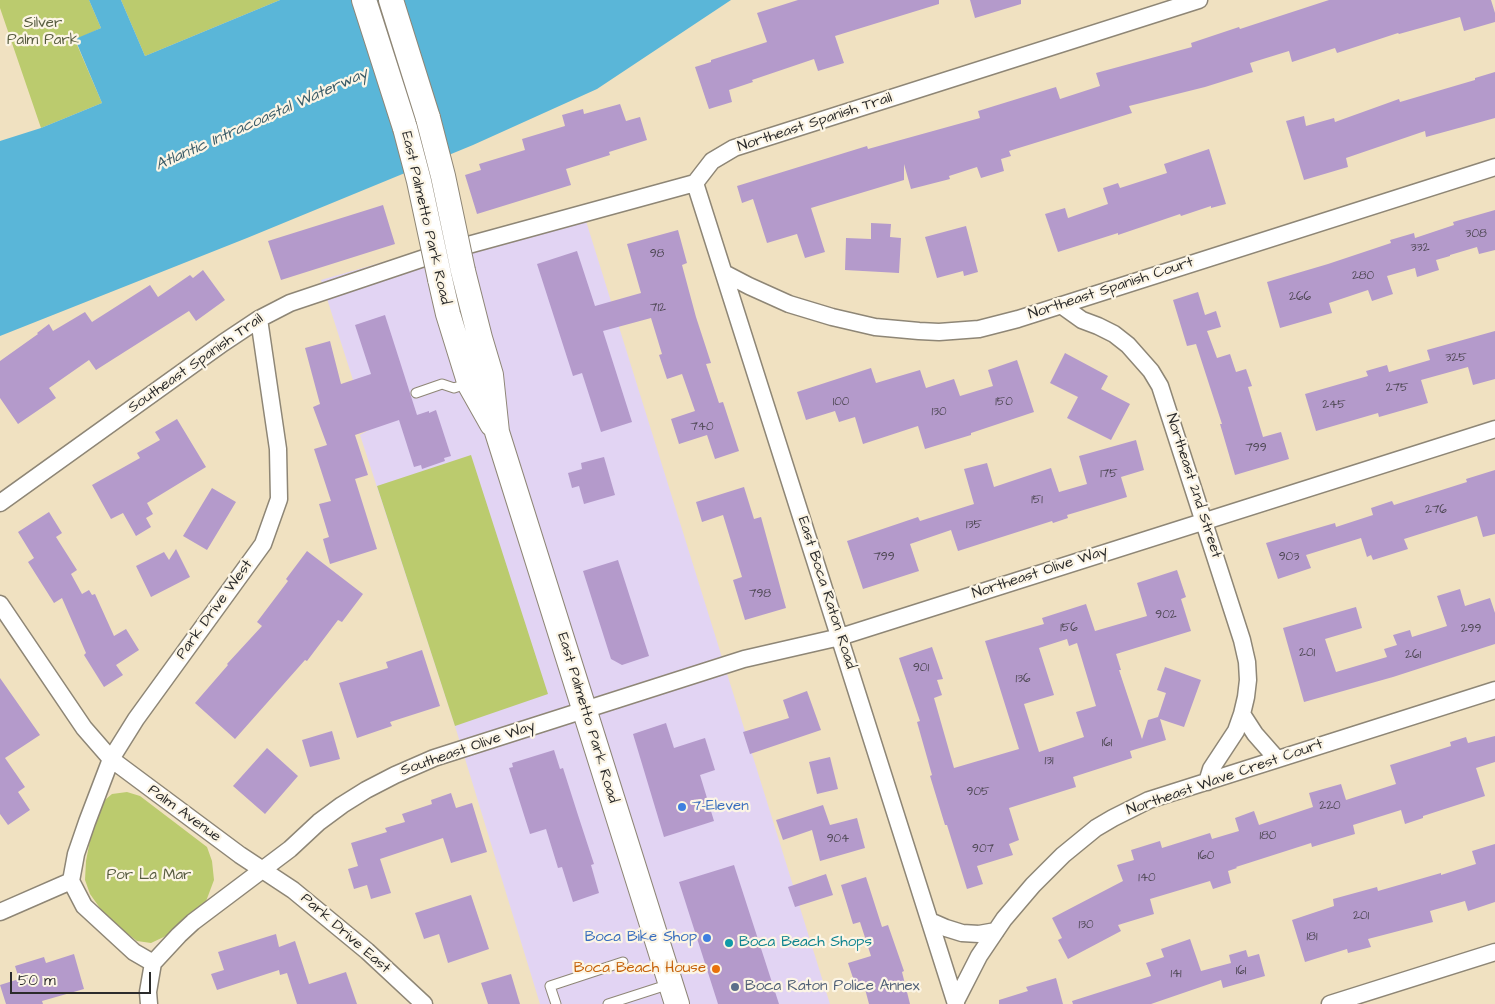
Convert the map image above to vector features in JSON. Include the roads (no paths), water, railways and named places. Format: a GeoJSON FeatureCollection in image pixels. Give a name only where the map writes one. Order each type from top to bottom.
{"type":"FeatureCollection","features":[{"type":"Feature","properties":{"kind":"main road","name":"East Palmetto Park Road"},"geometry":{"type":"LineString","coordinates":[[364,0],[412,156],[450,323],[469,383],[497,432]]}},
{"type":"Feature","properties":{"kind":"main road","name":"East Palmetto Park Road"},"geometry":{"type":"LineString","coordinates":[[391,0],[436,146],[463,271],[491,375],[497,432],[674,994]]}},
{"type":"Feature","properties":{"kind":"street","name":"Northeast Spanish Trail"},"geometry":{"type":"LineString","coordinates":[[695,183],[712,160],[734,148],[1199,0]]}},
{"type":"Feature","properties":{"kind":"street","name":"Northeast Spanish Court"},"geometry":{"type":"LineString","coordinates":[[724,273],[789,304],[875,327],[939,332],[979,329],[1018,319],[1495,167]]}},
{"type":"Feature","properties":{"kind":"street","name":"Southeast Spanish Trail"},"geometry":{"type":"LineString","coordinates":[[0,503],[259,319],[290,304],[439,253],[695,183]]}},
{"type":"Feature","properties":{"kind":"street","name":"East Boca Raton Road"},"geometry":{"type":"LineString","coordinates":[[695,183],[956,1002]]}},
{"type":"Feature","properties":{"kind":"street","name":"Northeast 2nd Street"},"geometry":{"type":"LineString","coordinates":[[1061,305],[1082,320],[1114,334],[1128,345],[1151,371],[1160,386],[1242,640],[1247,662],[1248,680],[1242,714],[1236,731],[1211,769],[1207,782]]}},
{"type":"Feature","properties":{"kind":"street","name":"Park Drive West"},"geometry":{"type":"LineString","coordinates":[[71,881],[76,854],[111,759],[136,719],[262,544],[279,499],[278,450],[259,319]]}},
{"type":"Feature","properties":{"kind":"street","name":"Northeast Olive Way"},"geometry":{"type":"LineString","coordinates":[[584,710],[744,659],[840,637],[1495,429]]}},
{"type":"Feature","properties":{"kind":"street","name":"Palm Avenue"},"geometry":{"type":"LineString","coordinates":[[0,604],[84,728],[111,759],[262,870]]}},
{"type":"Feature","properties":{"kind":"street","name":"Northeast Wave Crest Court"},"geometry":{"type":"LineString","coordinates":[[956,1002],[979,956],[1004,919],[1033,885],[1063,855],[1096,828],[1149,800],[1495,690]]}},
{"type":"Feature","properties":{"kind":"street","name":"Southeast Olive Way"},"geometry":{"type":"LineString","coordinates":[[262,870],[342,805],[395,775],[434,758],[584,710]]}},
{"type":"Feature","properties":{"kind":"street"},"geometry":{"type":"LineString","coordinates":[[1242,714],[1254,734],[1277,759]]}},
{"type":"Feature","properties":{"kind":"street"},"geometry":{"type":"LineString","coordinates":[[149,1004],[148,992],[153,964],[178,935],[193,922],[262,870]]}},
{"type":"Feature","properties":{"kind":"street","name":"Park Drive East"},"geometry":{"type":"LineString","coordinates":[[262,870],[300,895],[424,1004]]}},
{"type":"Feature","properties":{"kind":"street"},"geometry":{"type":"LineString","coordinates":[[0,912],[71,881],[84,906],[134,952],[153,964]]}},
{"type":"Feature","properties":{"kind":"street"},"geometry":{"type":"LineString","coordinates":[[930,921],[962,933],[979,934],[996,931]]}},
{"type":"Feature","properties":{"kind":"street"},"geometry":{"type":"LineString","coordinates":[[1330,1004],[1495,952]]}},
{"type":"Feature","properties":{"kind":"lane"},"geometry":{"type":"LineString","coordinates":[[416,393],[442,384],[454,388],[469,383]]}},
{"type":"Feature","properties":{"kind":"lane"},"geometry":{"type":"LineString","coordinates":[[556,1004],[550,986],[623,962]]}},
{"type":"Feature","properties":{"kind":"lane"},"geometry":{"type":"LineString","coordinates":[[608,1004],[674,994]]}},
{"type":"Feature","properties":{"kind":"water","name":"Atlantic Intracoastal Waterway"},"geometry":{"type":"Polygon","coordinates":[[[89,0],[121,0],[145,56],[280,0],[731,0],[597,89],[473,145],[247,238],[0,336],[0,141],[41,128],[102,103],[75,39],[101,28],[89,0]]]}},
{"type":"Feature","properties":{"kind":"place","name":"7-Eleven"},"geometry":{"type":"Point","coordinates":[682,807]}},
{"type":"Feature","properties":{"kind":"place","name":"Boca Bike Shop"},"geometry":{"type":"Point","coordinates":[707,938]}},
{"type":"Feature","properties":{"kind":"place","name":"Boca Beach Shops"},"geometry":{"type":"Point","coordinates":[729,943]}},
{"type":"Feature","properties":{"kind":"place","name":"Boca Beach House"},"geometry":{"type":"Point","coordinates":[716,969]}},
{"type":"Feature","properties":{"kind":"place","name":"Boca Raton Police Annex"},"geometry":{"type":"Point","coordinates":[735,987]}},
{"type":"Feature","properties":{"kind":"park label","name":"Silver Palm Park"},"geometry":{"type":"Point","coordinates":[43,32]}},
{"type":"Feature","properties":{"kind":"park label","name":"Por La Mar"},"geometry":{"type":"Point","coordinates":[149,876]}}]}
